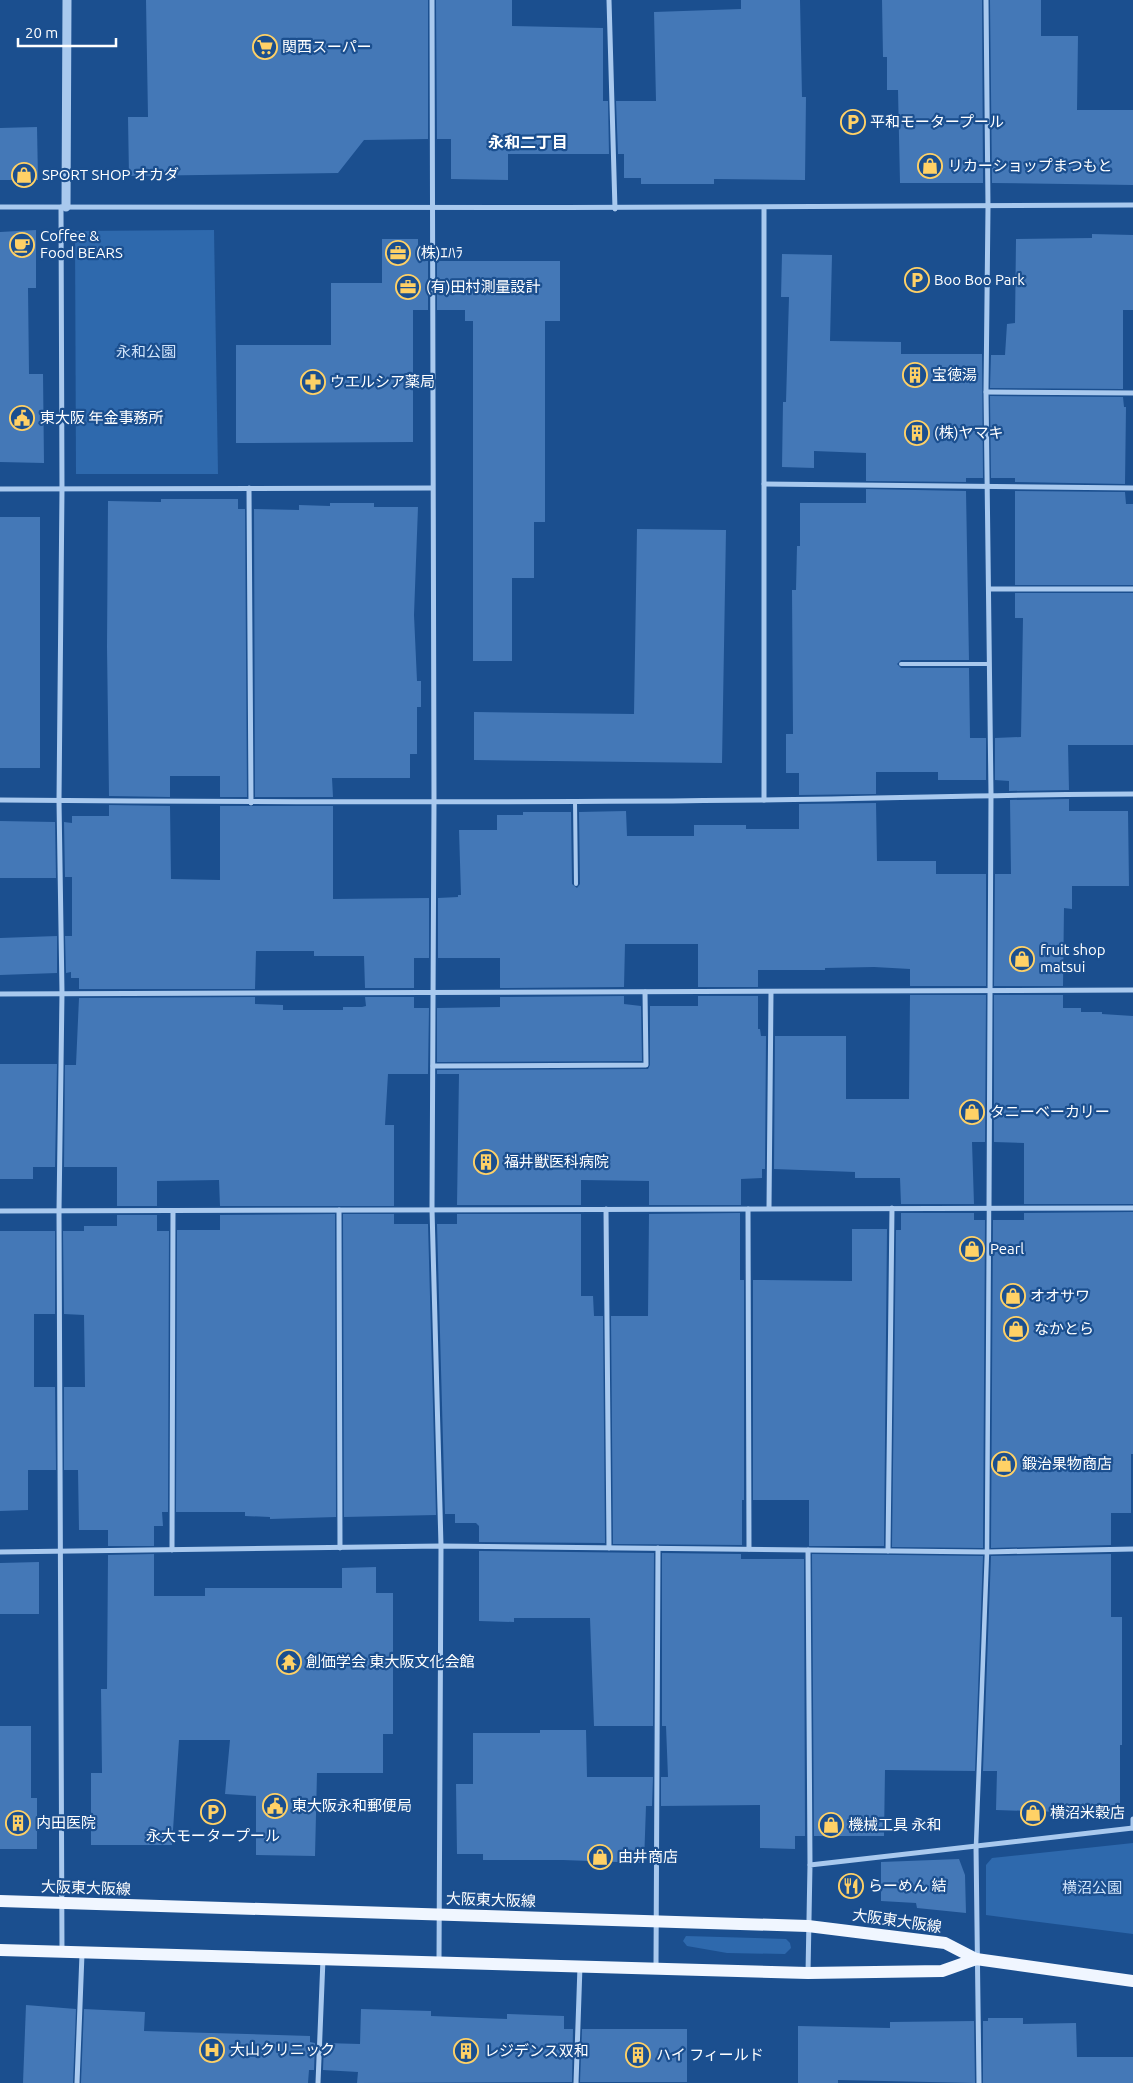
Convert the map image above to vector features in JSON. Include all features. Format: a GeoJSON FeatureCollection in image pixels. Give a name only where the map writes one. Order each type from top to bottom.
{"type":"FeatureCollection","features":[{"type":"Feature","properties":{"kind":"main road","name":"大阪東大阪線"},"geometry":{"type":"LineString","coordinates":[[0,1901],[808,1926],[945,1943],[976,1959],[1133,1982]]}},
{"type":"Feature","properties":{"kind":"main road","name":"大阪東大阪線"},"geometry":{"type":"LineString","coordinates":[[0,1950],[656,1967],[808,1973],[942,1971],[976,1959]]}},
{"type":"Feature","properties":{"kind":"street"},"geometry":{"type":"LineString","coordinates":[[62,1952],[62,1552],[59,1211],[62,993],[59,801],[64,207],[68,0]]}},
{"type":"Feature","properties":{"kind":"street"},"geometry":{"type":"LineString","coordinates":[[432,0],[431,206],[434,801],[432,1209],[441,1546],[439,1962]]}},
{"type":"Feature","properties":{"kind":"street"},"geometry":{"type":"LineString","coordinates":[[609,0],[615,208]]}},
{"type":"Feature","properties":{"kind":"street"},"geometry":{"type":"LineString","coordinates":[[979,2083],[976,1846],[987,1552],[991,991],[991,794],[986,392],[988,207],[986,0]]}},
{"type":"Feature","properties":{"kind":"street"},"geometry":{"type":"LineString","coordinates":[[0,207],[431,206],[764,208],[1133,205]]}},
{"type":"Feature","properties":{"kind":"street"},"geometry":{"type":"LineString","coordinates":[[764,208],[764,800]]}},
{"type":"Feature","properties":{"kind":"street"},"geometry":{"type":"LineString","coordinates":[[986,392],[1133,393]]}},
{"type":"Feature","properties":{"kind":"street"},"geometry":{"type":"LineString","coordinates":[[764,484],[988,488],[1133,488]]}},
{"type":"Feature","properties":{"kind":"street"},"geometry":{"type":"LineString","coordinates":[[0,488],[432,488]]}},
{"type":"Feature","properties":{"kind":"street"},"geometry":{"type":"LineString","coordinates":[[249,488],[251,803]]}},
{"type":"Feature","properties":{"kind":"street"},"geometry":{"type":"LineString","coordinates":[[989,589],[1133,589]]}},
{"type":"Feature","properties":{"kind":"street"},"geometry":{"type":"LineString","coordinates":[[0,800],[251,803],[764,800],[991,794],[1133,794]]}},
{"type":"Feature","properties":{"kind":"street"},"geometry":{"type":"LineString","coordinates":[[0,994],[1133,990]]}},
{"type":"Feature","properties":{"kind":"street"},"geometry":{"type":"LineString","coordinates":[[433,1066],[646,1065],[645,992]]}},
{"type":"Feature","properties":{"kind":"street"},"geometry":{"type":"LineString","coordinates":[[769,1208],[771,992]]}},
{"type":"Feature","properties":{"kind":"street"},"geometry":{"type":"LineString","coordinates":[[888,1551],[892,1208]]}},
{"type":"Feature","properties":{"kind":"street"},"geometry":{"type":"LineString","coordinates":[[0,1211],[1133,1208]]}},
{"type":"Feature","properties":{"kind":"street"},"geometry":{"type":"LineString","coordinates":[[606,1209],[609,1548]]}},
{"type":"Feature","properties":{"kind":"street"},"geometry":{"type":"LineString","coordinates":[[748,1209],[749,1549]]}},
{"type":"Feature","properties":{"kind":"street"},"geometry":{"type":"LineString","coordinates":[[338,1210],[340,1548]]}},
{"type":"Feature","properties":{"kind":"street"},"geometry":{"type":"LineString","coordinates":[[172,1550],[173,1211]]}},
{"type":"Feature","properties":{"kind":"street"},"geometry":{"type":"LineString","coordinates":[[0,1552],[441,1546],[987,1552],[1133,1549]]}},
{"type":"Feature","properties":{"kind":"street"},"geometry":{"type":"LineString","coordinates":[[656,1967],[658,1548]]}},
{"type":"Feature","properties":{"kind":"street"},"geometry":{"type":"LineString","coordinates":[[808,1550],[810,1865],[808,1973]]}},
{"type":"Feature","properties":{"kind":"street"},"geometry":{"type":"LineString","coordinates":[[810,1865],[1133,1828],[1133,1819]]}},
{"type":"Feature","properties":{"kind":"street"},"geometry":{"type":"LineString","coordinates":[[77,2083],[82,1952]]}},
{"type":"Feature","properties":{"kind":"street"},"geometry":{"type":"LineString","coordinates":[[318,2083],[323,1958]]}},
{"type":"Feature","properties":{"kind":"street"},"geometry":{"type":"LineString","coordinates":[[576,2083],[580,1965]]}},
{"type":"Feature","properties":{"kind":"lane"},"geometry":{"type":"LineString","coordinates":[[901,664],[989,664]]}},
{"type":"Feature","properties":{"kind":"lane"},"geometry":{"type":"LineString","coordinates":[[575,801],[576,884]]}},
{"type":"Feature","properties":{"kind":"green space","name":"永和公園"},"geometry":{"type":"Polygon","coordinates":[[[214,230],[218,474],[76,474],[75,231],[214,230]]]}},
{"type":"Feature","properties":{"kind":"green space","name":"横沼公園"},"geometry":{"type":"Polygon","coordinates":[[[1133,1843],[1133,1934],[986,1915],[986,1865],[992,1858],[1133,1843]]]}},
{"type":"Feature","properties":{"kind":"green space"},"geometry":{"type":"Polygon","coordinates":[[[686,1936],[786,1939],[790,1943],[791,1948],[785,1954],[727,1953],[687,1946],[683,1941],[686,1936]]]}},
{"type":"Feature","properties":{"kind":"building"},"geometry":{"type":"Polygon","coordinates":[[[146,0],[428,0],[428,139],[364,140],[338,173],[129,176],[128,117],[148,117],[146,0]]]}},
{"type":"Feature","properties":{"kind":"building"},"geometry":{"type":"Polygon","coordinates":[[[436,0],[512,0],[512,26],[603,28],[603,101],[608,101],[609,154],[508,154],[508,180],[451,179],[451,139],[437,139],[436,0]]]}},
{"type":"Feature","properties":{"kind":"building"},"geometry":{"type":"Polygon","coordinates":[[[741,0],[800,0],[802,97],[806,97],[805,180],[714,179],[714,184],[641,184],[641,178],[624,178],[624,154],[618,154],[616,101],[656,101],[654,12],[741,9],[741,0]]]}},
{"type":"Feature","properties":{"kind":"building"},"geometry":{"type":"Polygon","coordinates":[[[882,0],[982,0],[983,183],[900,183],[898,90],[887,90],[887,57],[883,57],[882,0]]]}},
{"type":"Feature","properties":{"kind":"building"},"geometry":{"type":"Polygon","coordinates":[[[990,0],[1041,0],[1041,36],[1078,36],[1077,110],[1133,110],[1133,185],[992,183],[990,0]]]}},
{"type":"Feature","properties":{"kind":"building"},"geometry":{"type":"Polygon","coordinates":[[[37,127],[38,180],[0,180],[0,128],[37,127]]]}},
{"type":"Feature","properties":{"kind":"building"},"geometry":{"type":"Polygon","coordinates":[[[36,230],[36,288],[28,288],[29,374],[43,374],[44,463],[0,462],[0,232],[36,230]]]}},
{"type":"Feature","properties":{"kind":"building"},"geometry":{"type":"Polygon","coordinates":[[[1092,234],[1133,235],[1133,310],[1123,310],[1123,389],[990,388],[991,355],[1005,355],[1007,324],[1015,323],[1016,239],[1092,238],[1092,234]]]}},
{"type":"Feature","properties":{"kind":"building"},"geometry":{"type":"Polygon","coordinates":[[[382,239],[418,239],[418,261],[428,261],[428,310],[413,310],[413,442],[236,443],[236,345],[331,345],[331,283],[382,283],[382,239]]]}},
{"type":"Feature","properties":{"kind":"building"},"geometry":{"type":"Polygon","coordinates":[[[782,254],[832,255],[830,341],[901,342],[901,354],[982,354],[983,478],[966,478],[966,482],[866,481],[866,453],[814,451],[814,468],[782,467],[783,402],[786,402],[789,297],[781,297],[782,254]]]}},
{"type":"Feature","properties":{"kind":"building"},"geometry":{"type":"Polygon","coordinates":[[[437,261],[560,261],[560,321],[545,321],[545,522],[534,522],[534,578],[512,578],[512,661],[473,661],[473,321],[465,321],[465,310],[437,310],[437,261]]]}},
{"type":"Feature","properties":{"kind":"building"},"geometry":{"type":"Polygon","coordinates":[[[990,396],[1123,397],[1124,407],[1126,407],[1125,484],[1015,482],[1015,478],[991,478],[990,396]]]}},
{"type":"Feature","properties":{"kind":"building"},"geometry":{"type":"Polygon","coordinates":[[[866,489],[966,491],[969,660],[901,660],[897,664],[901,668],[969,668],[970,738],[986,738],[986,780],[938,780],[938,772],[876,772],[876,794],[799,795],[799,773],[786,773],[786,734],[793,734],[792,590],[796,590],[797,546],[800,546],[800,503],[866,503],[866,489]]]}},
{"type":"Feature","properties":{"kind":"building"},"geometry":{"type":"Polygon","coordinates":[[[1015,491],[1125,492],[1126,504],[1133,504],[1133,585],[1015,585],[1015,491]]]}},
{"type":"Feature","properties":{"kind":"building"},"geometry":{"type":"Polygon","coordinates":[[[161,499],[238,499],[238,509],[245,509],[247,797],[220,797],[220,776],[170,776],[170,797],[109,796],[108,501],[161,502],[161,499]]]}},
{"type":"Feature","properties":{"kind":"building"},"geometry":{"type":"Polygon","coordinates":[[[330,503],[374,503],[374,507],[418,507],[414,615],[417,681],[421,681],[421,707],[417,707],[417,754],[410,754],[410,778],[332,778],[333,797],[255,797],[254,509],[299,510],[299,505],[330,506],[330,503]]]}},
{"type":"Feature","properties":{"kind":"building"},"geometry":{"type":"Polygon","coordinates":[[[0,517],[40,517],[40,768],[0,768],[0,517]]]}},
{"type":"Feature","properties":{"kind":"building"},"geometry":{"type":"Polygon","coordinates":[[[637,529],[726,530],[722,763],[474,760],[474,712],[634,714],[637,529]]]}},
{"type":"Feature","properties":{"kind":"building"},"geometry":{"type":"Polygon","coordinates":[[[1015,593],[1133,593],[1133,745],[1068,745],[1069,790],[1009,791],[1009,781],[995,780],[995,738],[1021,737],[1023,618],[1015,618],[1015,593]]]}},
{"type":"Feature","properties":{"kind":"building"},"geometry":{"type":"Polygon","coordinates":[[[1069,799],[1069,811],[1128,811],[1129,886],[1072,886],[1072,909],[1064,908],[1063,986],[994,986],[995,874],[1011,874],[1010,800],[1069,799]]]}},
{"type":"Feature","properties":{"kind":"building"},"geometry":{"type":"Polygon","coordinates":[[[876,803],[877,861],[936,861],[936,874],[986,874],[986,986],[910,986],[910,969],[874,967],[825,968],[825,970],[758,970],[758,987],[698,987],[698,944],[625,944],[624,987],[500,988],[500,958],[438,958],[438,898],[458,897],[458,895],[461,895],[459,830],[497,830],[497,815],[523,815],[523,812],[571,812],[572,884],[577,888],[580,884],[579,812],[626,811],[627,836],[694,836],[694,825],[746,825],[746,829],[799,829],[799,804],[876,803]]]}},
{"type":"Feature","properties":{"kind":"building"},"geometry":{"type":"Polygon","coordinates":[[[109,805],[170,806],[171,879],[220,880],[220,806],[333,806],[333,899],[429,898],[429,958],[414,958],[414,988],[365,988],[364,956],[314,956],[314,951],[256,951],[255,989],[79,989],[79,978],[71,978],[71,972],[66,973],[65,936],[72,936],[72,877],[65,877],[64,822],[72,823],[72,816],[109,816],[109,805]]]}},
{"type":"Feature","properties":{"kind":"building"},"geometry":{"type":"Polygon","coordinates":[[[0,821],[55,822],[56,878],[0,878],[0,821]]]}},
{"type":"Feature","properties":{"kind":"building"},"geometry":{"type":"Polygon","coordinates":[[[57,936],[57,973],[0,975],[0,938],[57,936]]]}},
{"type":"Feature","properties":{"kind":"building"},"geometry":{"type":"Polygon","coordinates":[[[910,995],[986,995],[985,1142],[972,1142],[974,1204],[901,1204],[900,1178],[855,1178],[855,1172],[774,1169],[775,1036],[846,1036],[846,1099],[909,1099],[910,995]]]}},
{"type":"Feature","properties":{"kind":"building"},"geometry":{"type":"Polygon","coordinates":[[[994,995],[1063,995],[1063,1008],[1081,1008],[1081,1012],[1102,1012],[1102,1014],[1133,1016],[1133,1204],[1024,1204],[1024,1143],[994,1142],[994,995]]]}},
{"type":"Feature","properties":{"kind":"building"},"geometry":{"type":"Polygon","coordinates":[[[624,996],[624,1004],[641,1006],[642,1061],[437,1062],[437,1008],[500,1007],[500,997],[624,996]]]}},
{"type":"Feature","properties":{"kind":"building"},"geometry":{"type":"Polygon","coordinates":[[[698,996],[758,996],[758,1029],[760,1029],[761,1036],[766,1036],[765,1169],[762,1169],[762,1178],[741,1179],[741,1205],[649,1205],[649,1181],[581,1180],[581,1205],[457,1205],[459,1074],[437,1074],[437,1070],[648,1069],[650,1065],[650,1006],[698,1006],[698,996]]]}},
{"type":"Feature","properties":{"kind":"building"},"geometry":{"type":"Polygon","coordinates":[[[255,997],[255,1004],[283,1005],[283,1010],[343,1010],[343,1007],[362,1007],[366,1006],[365,997],[414,997],[414,1008],[429,1008],[428,1074],[388,1074],[385,1125],[394,1125],[394,1206],[220,1206],[219,1180],[157,1181],[157,1206],[117,1206],[117,1167],[64,1167],[65,1065],[76,1065],[79,998],[255,997]]]}},
{"type":"Feature","properties":{"kind":"building"},"geometry":{"type":"Polygon","coordinates":[[[0,1064],[57,1064],[55,1167],[33,1167],[33,1179],[0,1179],[0,1064]]]}},
{"type":"Feature","properties":{"kind":"building"},"geometry":{"type":"Polygon","coordinates":[[[1133,1212],[1133,1454],[1131,1454],[1131,1513],[1111,1513],[1111,1545],[991,1548],[993,1220],[1024,1220],[1024,1213],[1133,1212]]]}},
{"type":"Feature","properties":{"kind":"building"},"geometry":{"type":"Polygon","coordinates":[[[740,1213],[740,1280],[744,1280],[744,1500],[742,1500],[742,1545],[613,1544],[611,1316],[648,1316],[649,1214],[740,1213]]]}},
{"type":"Feature","properties":{"kind":"building"},"geometry":{"type":"Polygon","coordinates":[[[901,1213],[974,1213],[974,1220],[985,1220],[983,1548],[892,1547],[896,1230],[901,1230],[901,1213]]]}},
{"type":"Feature","properties":{"kind":"building"},"geometry":{"type":"Polygon","coordinates":[[[335,1214],[336,1517],[270,1519],[270,1517],[245,1516],[245,1512],[176,1512],[177,1230],[220,1230],[220,1215],[335,1214]]]}},
{"type":"Feature","properties":{"kind":"building"},"geometry":{"type":"Polygon","coordinates":[[[343,1214],[394,1214],[394,1224],[428,1224],[436,1515],[344,1517],[343,1214]]]}},
{"type":"Feature","properties":{"kind":"building"},"geometry":{"type":"Polygon","coordinates":[[[457,1214],[581,1214],[581,1296],[593,1296],[594,1316],[603,1316],[605,1543],[479,1542],[479,1526],[476,1523],[455,1523],[455,1514],[445,1514],[437,1224],[457,1224],[457,1214]]]}},
{"type":"Feature","properties":{"kind":"building"},"geometry":{"type":"Polygon","coordinates":[[[117,1215],[157,1215],[157,1231],[169,1231],[168,1512],[162,1512],[163,1526],[154,1526],[154,1546],[108,1546],[108,1530],[79,1530],[78,1470],[64,1470],[64,1387],[85,1387],[84,1315],[64,1314],[63,1231],[84,1231],[84,1226],[117,1226],[117,1215]]]}},
{"type":"Feature","properties":{"kind":"building"},"geometry":{"type":"Polygon","coordinates":[[[852,1229],[887,1229],[884,1546],[809,1546],[809,1500],[753,1500],[753,1280],[852,1281],[852,1229]]]}},
{"type":"Feature","properties":{"kind":"building"},"geometry":{"type":"Polygon","coordinates":[[[0,1231],[55,1231],[55,1314],[34,1314],[34,1387],[55,1387],[56,1470],[28,1470],[28,1510],[0,1511],[0,1231]]]}},
{"type":"Feature","properties":{"kind":"building"},"geometry":{"type":"Polygon","coordinates":[[[479,1551],[654,1553],[653,1726],[594,1726],[590,1618],[514,1618],[514,1622],[479,1621],[479,1551]]]}},
{"type":"Feature","properties":{"kind":"building"},"geometry":{"type":"Polygon","coordinates":[[[662,1553],[741,1554],[741,1559],[804,1559],[805,1836],[795,1836],[795,1849],[760,1848],[760,1805],[661,1806],[661,1777],[668,1777],[666,1726],[662,1726],[662,1553]]]}},
{"type":"Feature","properties":{"kind":"building","name":"創価学会 東大阪文化会館"},"geometry":{"type":"Polygon","coordinates":[[[154,1554],[154,1596],[205,1596],[205,1588],[342,1588],[342,1568],[376,1567],[376,1593],[393,1593],[393,1734],[383,1734],[383,1773],[317,1773],[315,1856],[256,1855],[256,1796],[225,1794],[230,1740],[179,1740],[172,1845],[91,1845],[91,1773],[102,1773],[101,1689],[107,1689],[108,1555],[154,1554]]]}},
{"type":"Feature","properties":{"kind":"building"},"geometry":{"type":"Polygon","coordinates":[[[812,1554],[983,1556],[975,1771],[885,1770],[884,1836],[814,1836],[812,1554]]]}},
{"type":"Feature","properties":{"kind":"building"},"geometry":{"type":"Polygon","coordinates":[[[1111,1554],[1111,1617],[1122,1617],[1120,1810],[1062,1810],[1062,1812],[996,1810],[997,1771],[983,1771],[991,1556],[1111,1554]]]}},
{"type":"Feature","properties":{"kind":"building"},"geometry":{"type":"Polygon","coordinates":[[[39,1562],[39,1614],[0,1614],[0,1563],[39,1562]]]}},
{"type":"Feature","properties":{"kind":"building"},"geometry":{"type":"Polygon","coordinates":[[[0,1726],[31,1726],[31,1798],[37,1798],[37,1849],[0,1849],[0,1726]]]}},
{"type":"Feature","properties":{"kind":"building"},"geometry":{"type":"Polygon","coordinates":[[[540,1730],[586,1730],[587,1777],[653,1777],[652,1806],[646,1806],[644,1863],[483,1860],[483,1854],[457,1854],[456,1784],[473,1784],[473,1733],[540,1733],[540,1730]]]}},
{"type":"Feature","properties":{"kind":"building"},"geometry":{"type":"Polygon","coordinates":[[[959,1859],[965,1875],[966,1913],[917,1908],[916,1903],[881,1901],[881,1862],[959,1859]]]}},
{"type":"Feature","properties":{"kind":"building"},"geometry":{"type":"Polygon","coordinates":[[[26,2005],[76,2009],[73,2083],[23,2083],[26,2005]]]}},
{"type":"Feature","properties":{"kind":"building"},"geometry":{"type":"Polygon","coordinates":[[[84,2009],[145,2012],[144,2031],[310,2036],[310,2042],[315,2043],[314,2070],[309,2070],[308,2083],[81,2083],[84,2009]]]}},
{"type":"Feature","properties":{"kind":"building"},"geometry":{"type":"Polygon","coordinates":[[[361,2009],[431,2011],[431,2016],[507,2019],[507,2014],[564,2016],[564,2029],[573,2029],[572,2082],[357,2083],[358,2072],[323,2070],[324,2043],[360,2044],[361,2009]]]}},
{"type":"Feature","properties":{"kind":"building"},"geometry":{"type":"Polygon","coordinates":[[[988,2018],[1023,2018],[1023,2024],[1076,2023],[1077,2057],[1133,2057],[1133,2083],[983,2083],[983,2021],[988,2021],[988,2018]]]}},
{"type":"Feature","properties":{"kind":"building"},"geometry":{"type":"Polygon","coordinates":[[[974,2021],[975,2083],[838,2080],[838,2083],[798,2083],[798,2026],[890,2028],[890,2022],[974,2021]]]}},
{"type":"Feature","properties":{"kind":"building","name":"ハイ フィールド"},"geometry":{"type":"Polygon","coordinates":[[[582,2029],[687,2029],[687,2082],[580,2082],[582,2029]]]}},
{"type":"Feature","properties":{"kind":"place","name":"関西スーパー"},"geometry":{"type":"Point","coordinates":[265,47]}},
{"type":"Feature","properties":{"kind":"place","name":"平和モータープール"},"geometry":{"type":"Point","coordinates":[853,122]}},
{"type":"Feature","properties":{"kind":"place","name":"リカーショップまつもと"},"geometry":{"type":"Point","coordinates":[930,166]}},
{"type":"Feature","properties":{"kind":"place","name":"SPORT SHOP オカダ"},"geometry":{"type":"Point","coordinates":[24,175]}},
{"type":"Feature","properties":{"kind":"place","name":"Coffee & Food BEARS"},"geometry":{"type":"Point","coordinates":[22,245]}},
{"type":"Feature","properties":{"kind":"place","name":"(株)ｴﾊﾗ"},"geometry":{"type":"Point","coordinates":[398,253]}},
{"type":"Feature","properties":{"kind":"place","name":"Boo Boo Park"},"geometry":{"type":"Point","coordinates":[917,280]}},
{"type":"Feature","properties":{"kind":"place","name":"(有)田村測量設計"},"geometry":{"type":"Point","coordinates":[408,287]}},
{"type":"Feature","properties":{"kind":"place","name":"宝徳湯"},"geometry":{"type":"Point","coordinates":[915,375]}},
{"type":"Feature","properties":{"kind":"place","name":"ウエルシア薬局"},"geometry":{"type":"Point","coordinates":[313,382]}},
{"type":"Feature","properties":{"kind":"place","name":"東大阪 年金事務所"},"geometry":{"type":"Point","coordinates":[22,418]}},
{"type":"Feature","properties":{"kind":"place","name":"(株)ヤマキ"},"geometry":{"type":"Point","coordinates":[917,433]}},
{"type":"Feature","properties":{"kind":"place","name":"fruit shop matsui"},"geometry":{"type":"Point","coordinates":[1022,959]}},
{"type":"Feature","properties":{"kind":"place","name":"タニーベーカリー"},"geometry":{"type":"Point","coordinates":[972,1112]}},
{"type":"Feature","properties":{"kind":"place","name":"福井獣医科病院"},"geometry":{"type":"Point","coordinates":[486,1162]}},
{"type":"Feature","properties":{"kind":"place","name":"Pearl"},"geometry":{"type":"Point","coordinates":[972,1249]}},
{"type":"Feature","properties":{"kind":"place","name":"オオサワ"},"geometry":{"type":"Point","coordinates":[1013,1296]}},
{"type":"Feature","properties":{"kind":"place","name":"なかとら"},"geometry":{"type":"Point","coordinates":[1016,1329]}},
{"type":"Feature","properties":{"kind":"place","name":"鍛治果物商店"},"geometry":{"type":"Point","coordinates":[1004,1464]}},
{"type":"Feature","properties":{"kind":"place","name":"創価学会 東大阪文化会館"},"geometry":{"type":"Point","coordinates":[289,1662]}},
{"type":"Feature","properties":{"kind":"place","name":"東大阪永和郵便局"},"geometry":{"type":"Point","coordinates":[275,1806]}},
{"type":"Feature","properties":{"kind":"place","name":"永大モータープール"},"geometry":{"type":"Point","coordinates":[213,1812]}},
{"type":"Feature","properties":{"kind":"place","name":"横沼米穀店"},"geometry":{"type":"Point","coordinates":[1033,1813]}},
{"type":"Feature","properties":{"kind":"place","name":"内田医院"},"geometry":{"type":"Point","coordinates":[18,1823]}},
{"type":"Feature","properties":{"kind":"place","name":"機械工具 永和"},"geometry":{"type":"Point","coordinates":[831,1825]}},
{"type":"Feature","properties":{"kind":"place","name":"由井商店"},"geometry":{"type":"Point","coordinates":[600,1857]}},
{"type":"Feature","properties":{"kind":"place","name":"らーめん 結"},"geometry":{"type":"Point","coordinates":[851,1886]}},
{"type":"Feature","properties":{"kind":"place","name":"大山クリニック"},"geometry":{"type":"Point","coordinates":[212,2050]}},
{"type":"Feature","properties":{"kind":"place","name":"レジデンス双和"},"geometry":{"type":"Point","coordinates":[466,2051]}},
{"type":"Feature","properties":{"kind":"place","name":"ハイ フィールド"},"geometry":{"type":"Point","coordinates":[638,2055]}},
{"type":"Feature","properties":{"kind":"district","name":"永和二丁目"},"geometry":{"type":"Point","coordinates":[528,142]}}]}
